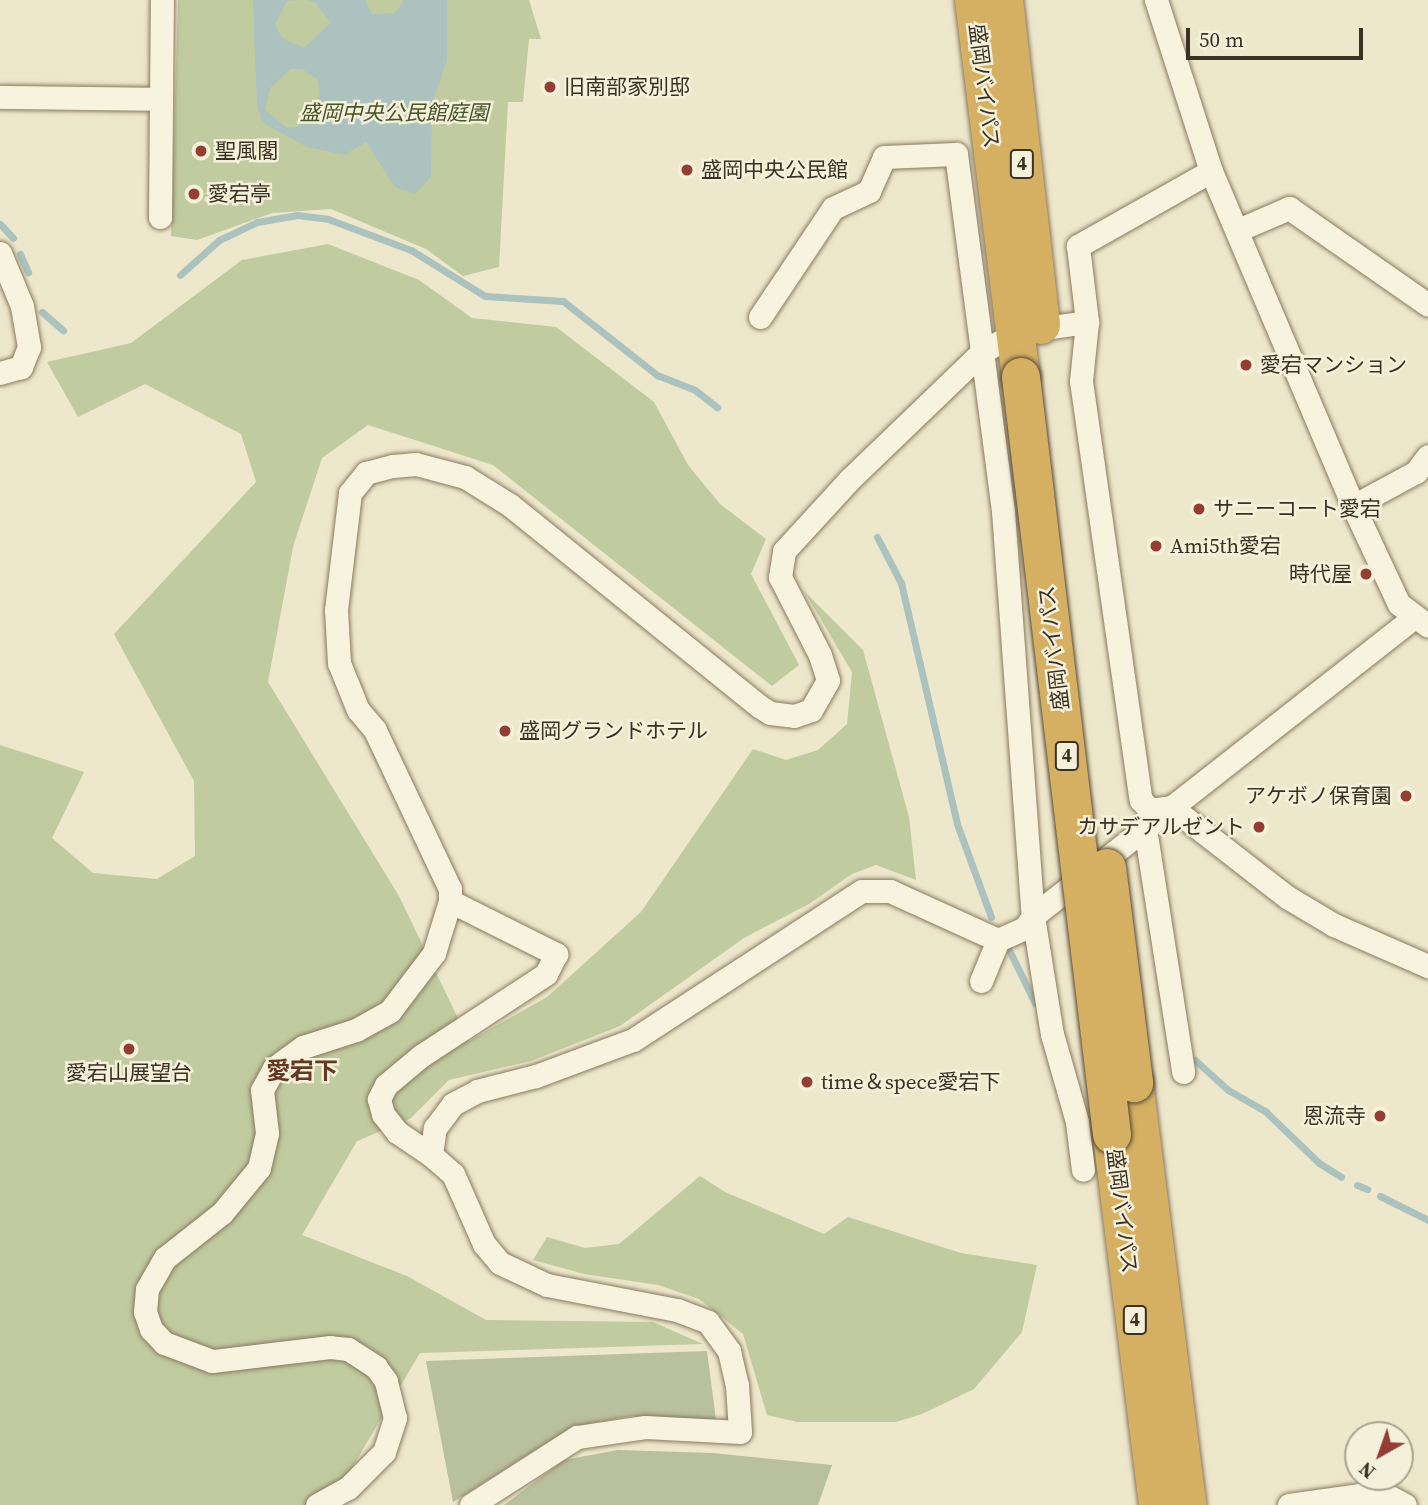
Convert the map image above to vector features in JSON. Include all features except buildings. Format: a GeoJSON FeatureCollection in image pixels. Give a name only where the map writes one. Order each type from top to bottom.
{"type":"FeatureCollection","features":[{"type":"Feature","properties":{"kind":"highway","name":"盛岡バイパス"},"geometry":{"type":"LineString","coordinates":[[974,0],[1029,330]]}},
{"type":"Feature","properties":{"kind":"highway","name":"盛岡バイパス"},"geometry":{"type":"LineString","coordinates":[[1004,0],[1033,375],[1112,1135],[1158,1505]]}},
{"type":"Feature","properties":{"kind":"highway","name":"盛岡バイパス"},"geometry":{"type":"LineString","coordinates":[[1033,375],[1134,1083],[1187,1505]]}},
{"type":"Feature","properties":{"kind":"street"},"geometry":{"type":"LineString","coordinates":[[160,217],[162,0]]}},
{"type":"Feature","properties":{"kind":"street"},"geometry":{"type":"LineString","coordinates":[[982,981],[998,940],[1025,928],[1032,916],[1171,807],[1421,622],[1399,604],[1353,506],[1211,171],[1156,0]]}},
{"type":"Feature","properties":{"kind":"street"},"geometry":{"type":"LineString","coordinates":[[0,97],[159,99]]}},
{"type":"Feature","properties":{"kind":"street"},"geometry":{"type":"LineString","coordinates":[[760,317],[833,208],[869,191],[884,157],[956,153],[1003,511],[1032,916],[1052,1034],[1077,1122],[1083,1170]]}},
{"type":"Feature","properties":{"kind":"street"},"geometry":{"type":"LineString","coordinates":[[1211,171],[1079,246],[1087,322],[1082,381],[1141,800],[1150,810],[1171,807],[1287,897],[1334,925],[1428,966]]}},
{"type":"Feature","properties":{"kind":"street"},"geometry":{"type":"LineString","coordinates":[[1238,230],[1289,208],[1428,305]]}},
{"type":"Feature","properties":{"kind":"street"},"geometry":{"type":"LineString","coordinates":[[0,253],[22,306],[29,347],[21,367],[0,373]]}},
{"type":"Feature","properties":{"kind":"street"},"geometry":{"type":"LineString","coordinates":[[317,1505],[348,1488],[384,1452],[395,1418],[386,1381],[376,1367],[348,1349],[330,1347],[212,1361],[185,1354],[151,1329],[145,1312],[147,1289],[165,1258],[222,1213],[259,1168],[267,1133],[262,1090],[274,1068],[303,1047],[356,1030],[390,1011],[434,953],[450,901],[450,889],[375,730],[358,710],[339,663],[336,610],[350,493],[366,473],[416,464],[465,477],[491,490],[759,706],[770,713],[794,716],[811,710],[828,680],[820,654],[780,577],[784,551],[849,480],[982,352],[1029,330],[1087,322]]}},
{"type":"Feature","properties":{"kind":"street"},"geometry":{"type":"LineString","coordinates":[[1353,506],[1416,472],[1428,456]]}},
{"type":"Feature","properties":{"kind":"street"},"geometry":{"type":"LineString","coordinates":[[1145,828],[1183,1072]]}},
{"type":"Feature","properties":{"kind":"street"},"geometry":{"type":"LineString","coordinates":[[431,1155],[435,1128],[453,1104],[464,1097],[633,1040],[862,891],[880,888],[902,895],[998,940]]}},
{"type":"Feature","properties":{"kind":"street"},"geometry":{"type":"LineString","coordinates":[[450,901],[556,954],[546,974],[422,1055],[386,1085],[379,1099],[383,1115],[397,1132],[453,1174],[484,1244],[511,1271],[547,1285],[677,1310],[708,1322],[729,1351],[737,1385],[740,1432],[645,1427],[577,1437],[471,1505]]}},
{"type":"Feature","properties":{"kind":"street"},"geometry":{"type":"LineString","coordinates":[[1077,1122],[1085,1132],[1112,1135]]}},
{"type":"Feature","properties":{"kind":"street"},"geometry":{"type":"LineString","coordinates":[[1289,1505],[1360,1495],[1388,1496],[1405,1505]]}},
{"type":"Feature","properties":{"kind":"green space","name":"盛岡中央公民館庭園"},"geometry":{"type":"Polygon","coordinates":[[[178,0],[529,0],[541,39],[529,39],[523,102],[508,102],[499,267],[463,276],[426,249],[331,209],[272,213],[197,240],[171,236],[178,0]]]}},
{"type":"Feature","properties":{"kind":"green space"},"geometry":{"type":"Polygon","coordinates":[[[328,244],[419,280],[472,318],[556,327],[654,402],[688,465],[720,504],[766,539],[751,574],[799,665],[772,686],[493,465],[368,425],[322,458],[293,547],[268,682],[399,896],[469,1041],[547,997],[641,912],[753,749],[786,760],[818,750],[847,724],[852,672],[804,591],[863,650],[909,817],[916,880],[876,865],[852,874],[809,904],[744,938],[620,1026],[531,1061],[449,1080],[410,1119],[357,1141],[302,1235],[407,1276],[486,1320],[653,1322],[703,1344],[420,1353],[330,1505],[0,1505],[0,745],[84,772],[52,838],[93,873],[157,879],[195,856],[194,781],[114,634],[256,482],[241,434],[145,384],[78,417],[47,362],[131,343],[242,260],[328,244]]]}},
{"type":"Feature","properties":{"kind":"green space"},"geometry":{"type":"Polygon","coordinates":[[[700,1176],[725,1192],[824,1234],[848,1217],[961,1253],[1037,1265],[1022,1332],[974,1389],[922,1414],[896,1422],[797,1422],[767,1415],[743,1334],[699,1299],[658,1285],[584,1274],[533,1260],[547,1237],[585,1248],[619,1244],[700,1176]]]}},
{"type":"Feature","properties":{"kind":"green space"},"geometry":{"type":"Polygon","coordinates":[[[707,1351],[716,1420],[631,1416],[572,1427],[453,1502],[426,1361],[707,1351]]]}},
{"type":"Feature","properties":{"kind":"green space"},"geometry":{"type":"Polygon","coordinates":[[[618,1450],[713,1453],[832,1465],[818,1505],[504,1505],[564,1460],[618,1450]]]}},
{"type":"Feature","properties":{"kind":"water"},"geometry":{"type":"Polygon","coordinates":[[[253,0],[297,0],[287,1],[275,24],[282,38],[304,48],[330,23],[315,2],[307,0],[365,0],[372,14],[378,14],[395,13],[404,0],[447,0],[447,60],[432,104],[431,177],[415,194],[395,187],[366,142],[345,155],[307,147],[263,123],[257,106],[253,0]],[[291,69],[270,88],[265,110],[287,128],[297,127],[317,109],[320,91],[318,80],[302,69],[291,69]]]}},
{"type":"Feature","properties":{"kind":"waterway"},"geometry":{"type":"LineString","coordinates":[[180,275],[219,240],[257,222],[297,215],[328,219],[411,250],[485,296],[563,301],[657,375],[695,390],[717,407]]}},
{"type":"Feature","properties":{"kind":"waterway"},"geometry":{"type":"LineString","coordinates":[[0,224],[13,238]]}},
{"type":"Feature","properties":{"kind":"waterway"},"geometry":{"type":"LineString","coordinates":[[20,254],[28,272]]}},
{"type":"Feature","properties":{"kind":"waterway"},"geometry":{"type":"LineString","coordinates":[[42,312],[63,330]]}},
{"type":"Feature","properties":{"kind":"waterway"},"geometry":{"type":"LineString","coordinates":[[877,537],[901,583],[957,824],[991,917]]}},
{"type":"Feature","properties":{"kind":"waterway"},"geometry":{"type":"LineString","coordinates":[[1009,950],[1035,1003]]}},
{"type":"Feature","properties":{"kind":"waterway"},"geometry":{"type":"LineString","coordinates":[[1195,1060],[1228,1090],[1265,1111],[1319,1163],[1341,1177]]}},
{"type":"Feature","properties":{"kind":"waterway"},"geometry":{"type":"LineString","coordinates":[[1357,1185],[1367,1189]]}},
{"type":"Feature","properties":{"kind":"waterway"},"geometry":{"type":"LineString","coordinates":[[1380,1196],[1428,1220]]}},
{"type":"Feature","properties":{"kind":"place","name":"旧南部家別邸"},"geometry":{"type":"Point","coordinates":[550,87]}},
{"type":"Feature","properties":{"kind":"place","name":"聖風閣"},"geometry":{"type":"Point","coordinates":[201,151]}},
{"type":"Feature","properties":{"kind":"place","name":"盛岡中央公民館"},"geometry":{"type":"Point","coordinates":[687,170]}},
{"type":"Feature","properties":{"kind":"place","name":"愛宕亭"},"geometry":{"type":"Point","coordinates":[194,194]}},
{"type":"Feature","properties":{"kind":"place","name":"愛宕マンション"},"geometry":{"type":"Point","coordinates":[1246,365]}},
{"type":"Feature","properties":{"kind":"place","name":"サニーコート愛宕"},"geometry":{"type":"Point","coordinates":[1199,509]}},
{"type":"Feature","properties":{"kind":"place","name":"Ami5th愛宕"},"geometry":{"type":"Point","coordinates":[1156,546]}},
{"type":"Feature","properties":{"kind":"place","name":"時代屋"},"geometry":{"type":"Point","coordinates":[1366,574]}},
{"type":"Feature","properties":{"kind":"place","name":"盛岡グランドホテル"},"geometry":{"type":"Point","coordinates":[505,731]}},
{"type":"Feature","properties":{"kind":"place","name":"アケボノ保育園"},"geometry":{"type":"Point","coordinates":[1406,796]}},
{"type":"Feature","properties":{"kind":"place","name":"カサデアルゼント"},"geometry":{"type":"Point","coordinates":[1259,827]}},
{"type":"Feature","properties":{"kind":"place","name":"愛宕山展望台"},"geometry":{"type":"Point","coordinates":[129,1049]}},
{"type":"Feature","properties":{"kind":"place","name":"time＆spece愛宕下"},"geometry":{"type":"Point","coordinates":[807,1082]}},
{"type":"Feature","properties":{"kind":"place","name":"恩流寺"},"geometry":{"type":"Point","coordinates":[1380,1116]}},
{"type":"Feature","properties":{"kind":"district","name":"愛宕下"},"geometry":{"type":"Point","coordinates":[302,1071]}}]}
